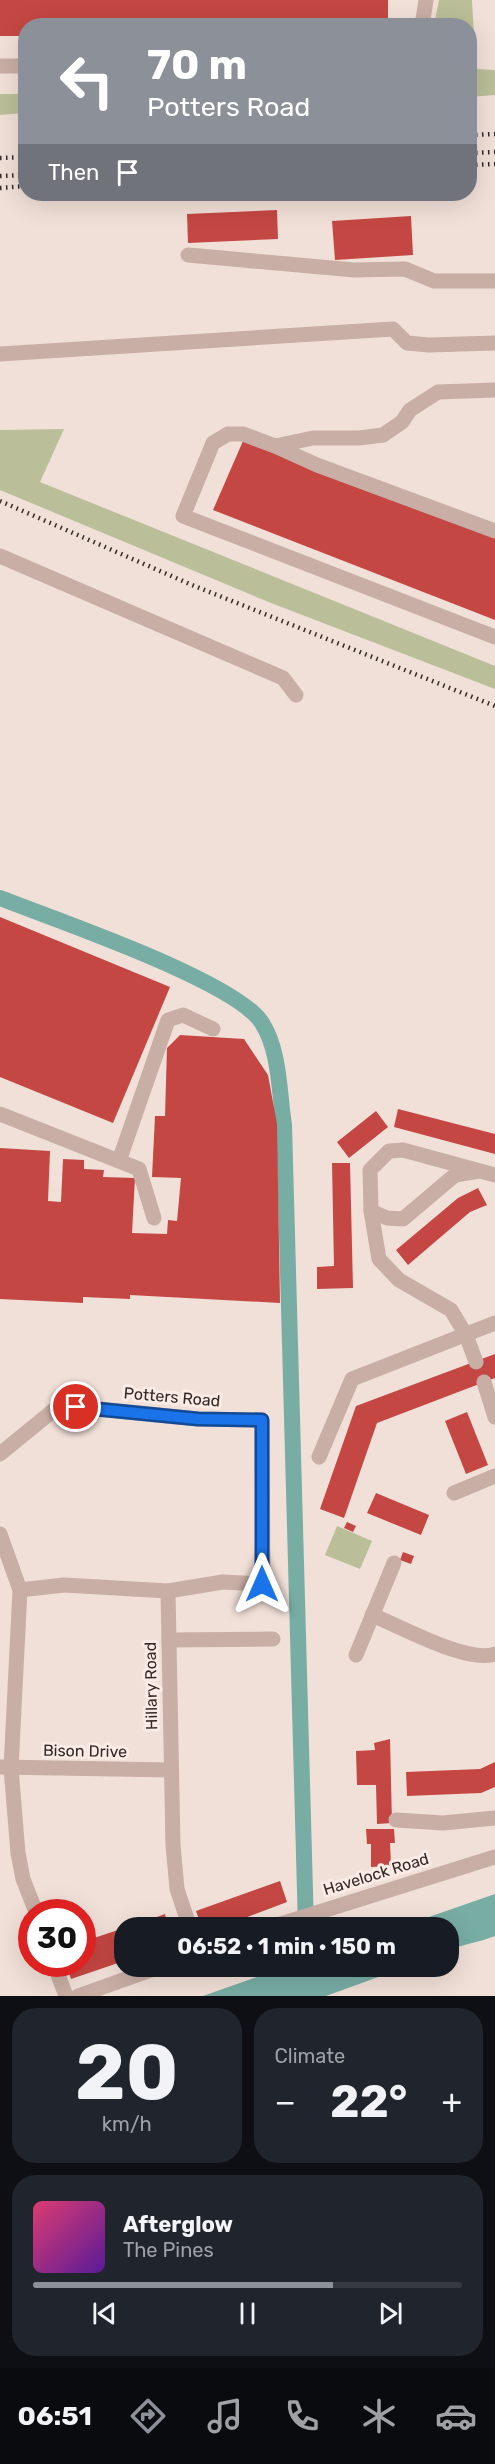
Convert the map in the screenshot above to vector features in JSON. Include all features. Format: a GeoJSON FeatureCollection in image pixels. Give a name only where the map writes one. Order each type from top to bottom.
{"type":"FeatureCollection","features":[{"type":"Feature","properties":{"kind":"street"},"geometry":{"type":"LineString","coordinates":[[423,18],[426,0]]}},
{"type":"Feature","properties":{"kind":"street"},"geometry":{"type":"LineString","coordinates":[[0,66],[18,66]]}},
{"type":"Feature","properties":{"kind":"street"},"geometry":{"type":"LineString","coordinates":[[188,255],[354,270],[405,269],[434,281],[495,281]]}},
{"type":"Feature","properties":{"kind":"street"},"geometry":{"type":"LineString","coordinates":[[0,354],[393,329],[407,343],[429,345],[495,343]]}},
{"type":"Feature","properties":{"kind":"street"},"geometry":{"type":"LineString","coordinates":[[275,446],[314,438],[359,438],[383,435],[402,422],[410,410],[438,392],[495,390]]}},
{"type":"Feature","properties":{"kind":"street"},"geometry":{"type":"LineString","coordinates":[[495,531],[317,465],[243,434],[228,434],[213,442],[183,516],[495,638]]}},
{"type":"Feature","properties":{"kind":"street"},"geometry":{"type":"LineString","coordinates":[[0,556],[284,678],[296,695]]}},
{"type":"Feature","properties":{"kind":"street"},"geometry":{"type":"LineString","coordinates":[[119,1161],[168,1020],[183,1015],[213,1029]]}},
{"type":"Feature","properties":{"kind":"street"},"geometry":{"type":"LineString","coordinates":[[0,1114],[139,1169],[154,1218]]}},
{"type":"Feature","properties":{"kind":"street"},"geometry":{"type":"LineString","coordinates":[[476,1362],[466,1335],[451,1310],[399,1280],[379,1259],[371,1211],[370,1170],[389,1151],[403,1150],[495,1175]]}},
{"type":"Feature","properties":{"kind":"street"},"geometry":{"type":"LineString","coordinates":[[376,1251],[384,1235],[454,1175],[479,1171]]}},
{"type":"Feature","properties":{"kind":"street"},"geometry":{"type":"LineString","coordinates":[[371,1211],[387,1218],[403,1219]]}},
{"type":"Feature","properties":{"kind":"street"},"geometry":{"type":"LineString","coordinates":[[319,1457],[352,1379],[495,1323]]}},
{"type":"Feature","properties":{"kind":"street"},"geometry":{"type":"LineString","coordinates":[[484,1382],[495,1417]]}},
{"type":"Feature","properties":{"kind":"street","name":"Potters Road"},"geometry":{"type":"LineString","coordinates":[[0,1454],[60,1405],[198,1419],[256,1420],[262,1584],[223,1582],[168,1591]]}},
{"type":"Feature","properties":{"kind":"street"},"geometry":{"type":"LineString","coordinates":[[454,1493],[495,1476]]}},
{"type":"Feature","properties":{"kind":"street"},"geometry":{"type":"LineString","coordinates":[[0,1534],[20,1590],[6,1767],[18,1853],[23,1879],[31,1899]]}},
{"type":"Feature","properties":{"kind":"street"},"geometry":{"type":"LineString","coordinates":[[356,1655],[394,1563]]}},
{"type":"Feature","properties":{"kind":"street"},"geometry":{"type":"LineString","coordinates":[[20,1590],[64,1585],[168,1591]]}},
{"type":"Feature","properties":{"kind":"street","name":"Hillary Road"},"geometry":{"type":"LineString","coordinates":[[168,1591],[170,1770],[177,1889],[186,1917]]}},
{"type":"Feature","properties":{"kind":"street"},"geometry":{"type":"LineString","coordinates":[[372,1615],[462,1653],[489,1656],[495,1654]]}},
{"type":"Feature","properties":{"kind":"street"},"geometry":{"type":"LineString","coordinates":[[169,1640],[273,1639]]}},
{"type":"Feature","properties":{"kind":"street","name":"Bison Drive"},"geometry":{"type":"LineString","coordinates":[[6,1767],[170,1770]]}},
{"type":"Feature","properties":{"kind":"street"},"geometry":{"type":"LineString","coordinates":[[396,1820],[443,1823],[495,1818]]}},
{"type":"Feature","properties":{"kind":"street","name":"Havelock Road"},"geometry":{"type":"LineString","coordinates":[[300,1917],[495,1857]]}},
{"type":"Feature","properties":{"kind":"street"},"geometry":{"type":"LineString","coordinates":[[59,1977],[66,1996]]}},
{"type":"Feature","properties":{"kind":"street"},"geometry":{"type":"LineString","coordinates":[[78,1996],[131,1977]]}},
{"type":"Feature","properties":{"kind":"green space"},"geometry":{"type":"Polygon","coordinates":[[[439,0],[472,0],[473,18],[435,18],[439,0]]]}},
{"type":"Feature","properties":{"kind":"green space"},"geometry":{"type":"Polygon","coordinates":[[[477,69],[495,70],[495,95],[477,96],[477,69]]]}},
{"type":"Feature","properties":{"kind":"green space"},"geometry":{"type":"Polygon","coordinates":[[[0,94],[18,94],[18,114],[0,115],[0,94]]]}},
{"type":"Feature","properties":{"kind":"green space"},"geometry":{"type":"Polygon","coordinates":[[[64,429],[40,482],[495,666],[495,689],[271,603],[0,490],[0,430],[64,429]]]}},
{"type":"Feature","properties":{"kind":"green space"},"geometry":{"type":"Polygon","coordinates":[[[337,1526],[372,1541],[360,1569],[325,1555],[337,1526]]]}},
{"type":"Feature","properties":{"kind":"water"},"geometry":{"type":"Polygon","coordinates":[[[495,1894],[495,1936],[459,1946],[459,1917],[429,1917],[495,1894]]]}},
{"type":"Feature","properties":{"kind":"water"},"geometry":{"type":"Polygon","coordinates":[[[257,1977],[378,1977],[326,1996],[203,1996],[257,1977]]]}},
{"type":"Feature","properties":{"kind":"building"},"geometry":{"type":"Polygon","coordinates":[[[0,0],[388,0],[388,18],[18,18],[18,36],[0,36],[0,0]]]}},
{"type":"Feature","properties":{"kind":"building"},"geometry":{"type":"Polygon","coordinates":[[[277,210],[278,239],[188,243],[187,214],[277,210]]]}},
{"type":"Feature","properties":{"kind":"building"},"geometry":{"type":"Polygon","coordinates":[[[411,216],[413,255],[335,260],[332,221],[411,216]]]}},
{"type":"Feature","properties":{"kind":"building"},"geometry":{"type":"Polygon","coordinates":[[[243,441],[495,538],[495,620],[213,510],[243,441]]]}},
{"type":"Feature","properties":{"kind":"building"},"geometry":{"type":"Polygon","coordinates":[[[0,917],[170,987],[113,1123],[0,1077],[0,917]]]}},
{"type":"Feature","properties":{"kind":"building"},"geometry":{"type":"Polygon","coordinates":[[[180,1035],[244,1039],[268,1075],[277,1124],[280,1303],[130,1295],[130,1299],[83,1297],[83,1303],[0,1299],[0,1148],[50,1151],[48,1201],[61,1202],[63,1159],[84,1160],[84,1169],[104,1170],[103,1177],[135,1178],[132,1233],[167,1234],[168,1220],[177,1221],[181,1178],[152,1177],[155,1116],[165,1116],[167,1048],[180,1035]]]}},
{"type":"Feature","properties":{"kind":"building"},"geometry":{"type":"Polygon","coordinates":[[[398,1109],[495,1134],[495,1154],[394,1127],[398,1109]]]}},
{"type":"Feature","properties":{"kind":"building"},"geometry":{"type":"Polygon","coordinates":[[[376,1111],[388,1127],[349,1158],[337,1142],[376,1111]]]}},
{"type":"Feature","properties":{"kind":"building"},"geometry":{"type":"Polygon","coordinates":[[[332,1163],[350,1163],[353,1288],[317,1289],[317,1267],[334,1266],[332,1163]]]}},
{"type":"Feature","properties":{"kind":"building"},"geometry":{"type":"Polygon","coordinates":[[[478,1188],[487,1205],[470,1212],[408,1265],[396,1250],[458,1198],[478,1188]]]}},
{"type":"Feature","properties":{"kind":"building"},"geometry":{"type":"Polygon","coordinates":[[[495,1354],[495,1378],[377,1423],[344,1518],[320,1509],[356,1406],[495,1354]]]}},
{"type":"Feature","properties":{"kind":"building"},"geometry":{"type":"Polygon","coordinates":[[[467,1412],[488,1465],[466,1474],[445,1421],[467,1412]]]}},
{"type":"Feature","properties":{"kind":"building"},"geometry":{"type":"Polygon","coordinates":[[[376,1493],[429,1515],[421,1535],[367,1513],[376,1493]]]}},
{"type":"Feature","properties":{"kind":"building"},"geometry":{"type":"Polygon","coordinates":[[[347,1522],[356,1526],[353,1532],[344,1528],[347,1522]]]}},
{"type":"Feature","properties":{"kind":"building"},"geometry":{"type":"Polygon","coordinates":[[[403,1552],[414,1556],[411,1564],[400,1560],[403,1552]]]}},
{"type":"Feature","properties":{"kind":"building"},"geometry":{"type":"Polygon","coordinates":[[[390,1739],[392,1823],[377,1824],[376,1785],[357,1785],[356,1751],[375,1750],[374,1743],[390,1739]]]}},
{"type":"Feature","properties":{"kind":"building"},"geometry":{"type":"Polygon","coordinates":[[[495,1762],[495,1787],[481,1793],[407,1796],[406,1772],[480,1769],[495,1762]]]}},
{"type":"Feature","properties":{"kind":"building"},"geometry":{"type":"Polygon","coordinates":[[[366,1829],[394,1829],[395,1843],[390,1843],[391,1866],[371,1867],[371,1844],[367,1844],[366,1829]]]}},
{"type":"Feature","properties":{"kind":"building"},"geometry":{"type":"Polygon","coordinates":[[[280,1881],[287,1902],[247,1917],[198,1917],[196,1911],[280,1881]]]}},
{"type":"Feature","properties":{"kind":"building"},"geometry":{"type":"Polygon","coordinates":[[[114,1931],[114,1964],[96,1971],[96,1937],[114,1931]]]}},
{"type":"Feature","properties":{"kind":"waterway"},"geometry":{"type":"LineString","coordinates":[[0,898],[141,953],[218,989],[245,1006],[262,1023],[276,1059],[284,1125],[306,1917]]}},
{"type":"Feature","properties":{"kind":"railway"},"geometry":{"type":"LineString","coordinates":[[477,135],[495,134]]}},
{"type":"Feature","properties":{"kind":"railway"},"geometry":{"type":"LineString","coordinates":[[477,153],[495,152]]}},
{"type":"Feature","properties":{"kind":"railway"},"geometry":{"type":"LineString","coordinates":[[0,158],[18,157]]}},
{"type":"Feature","properties":{"kind":"railway"},"geometry":{"type":"LineString","coordinates":[[477,165],[495,164]]}},
{"type":"Feature","properties":{"kind":"railway"},"geometry":{"type":"LineString","coordinates":[[0,176],[18,175]]}},
{"type":"Feature","properties":{"kind":"railway"},"geometry":{"type":"LineString","coordinates":[[0,188],[18,187]]}},
{"type":"Feature","properties":{"kind":"railway"},"geometry":{"type":"LineString","coordinates":[[0,501],[192,585],[495,706]]}},
{"type":"Feature","properties":{"kind":"route"},"geometry":{"type":"LineString","coordinates":[[76,1407],[198,1419],[262,1420],[262,1584]]}}]}
